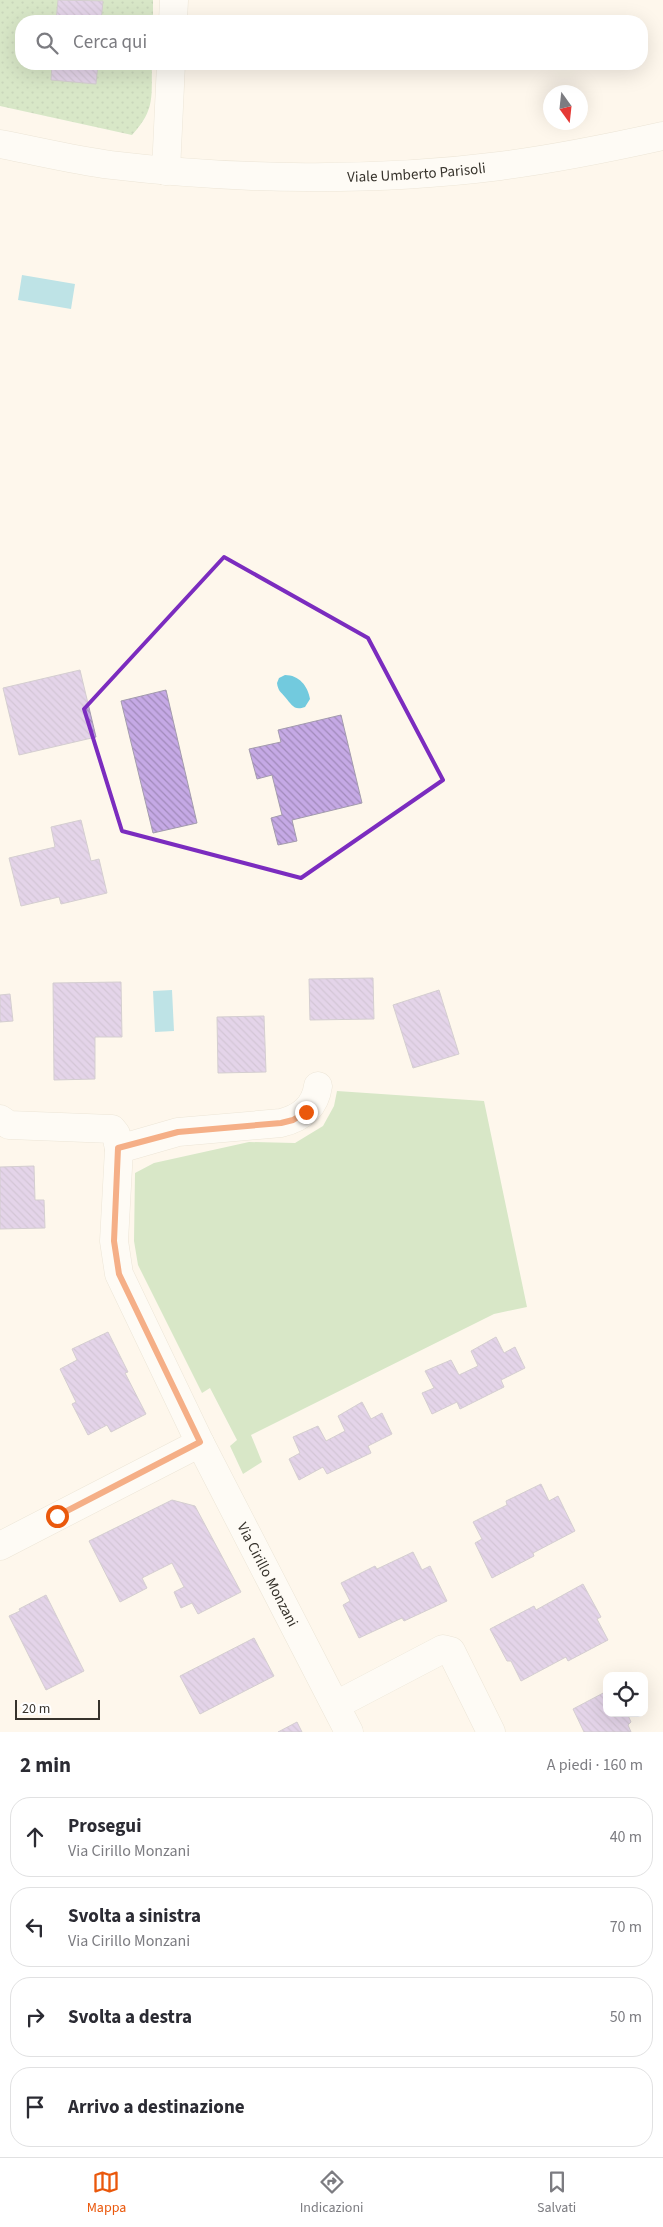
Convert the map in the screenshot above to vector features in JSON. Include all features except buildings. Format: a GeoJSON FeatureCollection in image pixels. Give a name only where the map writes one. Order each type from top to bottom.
{"type":"FeatureCollection","features":[{"type":"Feature","properties":{"kind":"street"},"geometry":{"type":"LineString","coordinates":[[173,15],[174,0]]}},
{"type":"Feature","properties":{"kind":"street"},"geometry":{"type":"LineString","coordinates":[[166,171],[171,70]]}},
{"type":"Feature","properties":{"kind":"street","name":"Viale Umberto Parisoli"},"geometry":{"type":"LineString","coordinates":[[0,144],[109,164],[166,171],[242,175],[373,176],[435,173],[500,166],[581,154],[663,136]]}},
{"type":"Feature","properties":{"kind":"street"},"geometry":{"type":"LineString","coordinates":[[0,1119],[9,1125],[112,1129],[116,1134],[118,1148],[178,1132],[281,1123],[293,1120],[306,1112],[316,1098],[318,1086]]}},
{"type":"Feature","properties":{"kind":"street","name":"Via Cirillo Monzani"},"geometry":{"type":"LineString","coordinates":[[118,1148],[114,1241],[119,1274],[200,1442],[349,1732]]}},
{"type":"Feature","properties":{"kind":"street"},"geometry":{"type":"LineString","coordinates":[[0,1546],[200,1442]]}},
{"type":"Feature","properties":{"kind":"street"},"geometry":{"type":"LineString","coordinates":[[336,1705],[443,1649],[451,1651],[491,1732]]}},
{"type":"Feature","properties":{"kind":"highlighted area"},"geometry":{"type":"Polygon","coordinates":[[[224,557],[368,638],[443,780],[301,878],[122,831],[84,709],[224,557]]]}},
{"type":"Feature","properties":{"kind":"green space"},"geometry":{"type":"Polygon","coordinates":[[[0,0],[153,0],[153,15],[15,15],[15,70],[152,70],[152,94],[149,110],[140,126],[132,135],[0,106],[0,0]]]}},
{"type":"Feature","properties":{"kind":"green space"},"geometry":{"type":"Polygon","coordinates":[[[337,1091],[484,1101],[527,1307],[494,1314],[251,1435],[262,1462],[243,1474],[230,1446],[237,1440],[210,1388],[202,1393],[138,1265],[134,1241],[135,1173],[154,1163],[249,1142],[295,1143],[323,1126],[334,1106],[337,1091]]]}},
{"type":"Feature","properties":{"kind":"water"},"geometry":{"type":"Polygon","coordinates":[[[22,275],[75,284],[71,309],[18,300],[22,275]]]}},
{"type":"Feature","properties":{"kind":"water"},"geometry":{"type":"Polygon","coordinates":[[[285,675],[299,679],[305,686],[310,699],[305,707],[298,708],[294,706],[279,690],[277,683],[279,678],[285,675]]]}},
{"type":"Feature","properties":{"kind":"water"},"geometry":{"type":"Polygon","coordinates":[[[172,990],[174,1031],[155,1032],[153,991],[172,990]]]}},
{"type":"Feature","properties":{"kind":"route"},"geometry":{"type":"LineString","coordinates":[[57,1516],[200,1442],[119,1274],[115,1258],[114,1241],[118,1148],[151,1141],[178,1132],[281,1123],[293,1120],[306,1112]]}}]}
